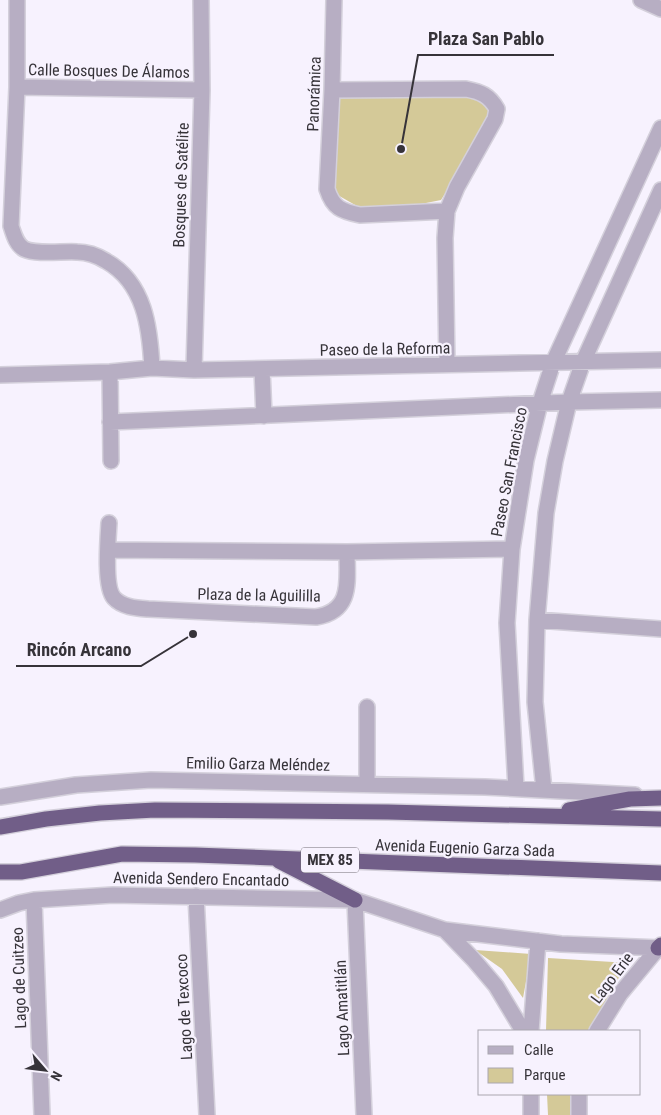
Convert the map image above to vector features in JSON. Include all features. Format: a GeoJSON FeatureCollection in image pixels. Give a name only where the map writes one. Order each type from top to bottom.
{"type":"FeatureCollection","features":[{"type":"Feature","properties":{"kind":"highway"},"geometry":{"type":"LineString","coordinates":[[544,816],[630,799],[661,797]]}},
{"type":"Feature","properties":{"kind":"highway","name":"Avenida Eugenio Garza Sada"},"geometry":{"type":"LineString","coordinates":[[0,827],[91,814],[155,810],[388,812],[661,819]]}},
{"type":"Feature","properties":{"kind":"highway","name":"Avenida Eugenio Garza Sada"},"geometry":{"type":"LineString","coordinates":[[0,872],[21,872],[122,854],[661,873]]}},
{"type":"Feature","properties":{"kind":"highway"},"geometry":{"type":"LineString","coordinates":[[273,858],[355,900]]}},
{"type":"Feature","properties":{"kind":"highway"},"geometry":{"type":"LineString","coordinates":[[0,881],[21,872]]}},
{"type":"Feature","properties":{"kind":"street"},"geometry":{"type":"LineString","coordinates":[[18,0],[11,226],[15,240],[22,248],[30,251],[80,252],[100,257],[119,268],[135,287],[146,319],[151,344],[152,368]]}},
{"type":"Feature","properties":{"kind":"street","name":"Bosques de Satélite"},"geometry":{"type":"LineString","coordinates":[[194,370],[202,90],[201,0]]}},
{"type":"Feature","properties":{"kind":"street","name":"Panorámica"},"geometry":{"type":"LineString","coordinates":[[334,0],[327,189],[330,200],[336,207],[360,215],[447,211]]}},
{"type":"Feature","properties":{"kind":"street"},"geometry":{"type":"LineString","coordinates":[[641,0],[661,9]]}},
{"type":"Feature","properties":{"kind":"street","name":"Calle Bosques De Álamos"},"geometry":{"type":"LineString","coordinates":[[16,87],[202,90]]}},
{"type":"Feature","properties":{"kind":"street"},"geometry":{"type":"LineString","coordinates":[[332,90],[466,89],[481,92],[491,99],[497,109],[495,119],[447,211],[445,238],[447,365]]}},
{"type":"Feature","properties":{"kind":"street","name":"Paseo San Francisco"},"geometry":{"type":"LineString","coordinates":[[516,788],[507,623],[512,549],[526,460],[540,403],[553,363],[661,128]]}},
{"type":"Feature","properties":{"kind":"street"},"geometry":{"type":"LineString","coordinates":[[544,790],[535,702],[537,620],[546,513],[555,461],[569,402],[583,362],[661,190]]}},
{"type":"Feature","properties":{"kind":"street","name":"Paseo de la Reforma"},"geometry":{"type":"LineString","coordinates":[[0,375],[110,372],[152,368],[194,370],[262,369],[661,360]]}},
{"type":"Feature","properties":{"kind":"street"},"geometry":{"type":"LineString","coordinates":[[262,369],[264,416]]}},
{"type":"Feature","properties":{"kind":"street"},"geometry":{"type":"LineString","coordinates":[[110,372],[111,461]]}},
{"type":"Feature","properties":{"kind":"street"},"geometry":{"type":"LineString","coordinates":[[110,422],[540,403],[661,400]]}},
{"type":"Feature","properties":{"kind":"street"},"geometry":{"type":"LineString","coordinates":[[109,523],[108,550],[346,552],[512,549]]}},
{"type":"Feature","properties":{"kind":"street","name":"Plaza de la Aguililla"},"geometry":{"type":"LineString","coordinates":[[108,550],[109,588],[112,596],[119,602],[129,606],[148,609],[316,617],[337,610],[344,598],[347,584],[346,552]]}},
{"type":"Feature","properties":{"kind":"street"},"geometry":{"type":"LineString","coordinates":[[537,620],[661,629]]}},
{"type":"Feature","properties":{"kind":"street"},"geometry":{"type":"LineString","coordinates":[[367,707],[367,784]]}},
{"type":"Feature","properties":{"kind":"street","name":"Emilio Garza Meléndez"},"geometry":{"type":"LineString","coordinates":[[0,797],[76,785],[151,780],[516,788]]}},
{"type":"Feature","properties":{"kind":"street"},"geometry":{"type":"LineString","coordinates":[[516,788],[661,797]]}},
{"type":"Feature","properties":{"kind":"street","name":"Avenida Sendero Encantado"},"geometry":{"type":"LineString","coordinates":[[0,910],[34,900],[113,895],[355,900],[445,930],[560,944],[660,947]]}},
{"type":"Feature","properties":{"kind":"street","name":"Lago de Texcoco"},"geometry":{"type":"LineString","coordinates":[[196,896],[207,1115]]}},
{"type":"Feature","properties":{"kind":"street","name":"Lago de Cuitzeo"},"geometry":{"type":"LineString","coordinates":[[34,900],[42,1115]]}},
{"type":"Feature","properties":{"kind":"street","name":"Lago Amatitlán"},"geometry":{"type":"LineString","coordinates":[[355,900],[364,1115]]}},
{"type":"Feature","properties":{"kind":"street"},"geometry":{"type":"LineString","coordinates":[[445,930],[496,986],[521,1030]]}},
{"type":"Feature","properties":{"kind":"street"},"geometry":{"type":"LineString","coordinates":[[532,1030],[538,941]]}},
{"type":"Feature","properties":{"kind":"street","name":"Lago Erie"},"geometry":{"type":"LineString","coordinates":[[597,1030],[620,994],[660,947]]}},
{"type":"Feature","properties":{"kind":"street"},"geometry":{"type":"LineString","coordinates":[[531,1095],[531,1115]]}},
{"type":"Feature","properties":{"kind":"street"},"geometry":{"type":"LineString","coordinates":[[578,1095],[578,1115]]}},
{"type":"Feature","properties":{"kind":"green space"},"geometry":{"type":"Polygon","coordinates":[[[466,89],[497,109],[441,200],[371,214],[327,189],[332,90],[466,89]]]}},
{"type":"Feature","properties":{"kind":"green space"},"geometry":{"type":"Polygon","coordinates":[[[475,950],[531,954],[523,998],[502,969],[475,950]]]}},
{"type":"Feature","properties":{"kind":"green space"},"geometry":{"type":"Polygon","coordinates":[[[548,958],[629,963],[616,982],[592,1030],[546,1030],[548,958]]]}},
{"type":"Feature","properties":{"kind":"green space"},"geometry":{"type":"Polygon","coordinates":[[[547,1095],[576,1095],[577,1115],[548,1115],[547,1095]]]}},
{"type":"Feature","properties":{"kind":"place","name":"Plaza San Pablo"},"geometry":{"type":"Point","coordinates":[401,149]}},
{"type":"Feature","properties":{"kind":"place","name":"Rincón Arcano"},"geometry":{"type":"Point","coordinates":[193,634]}}]}
